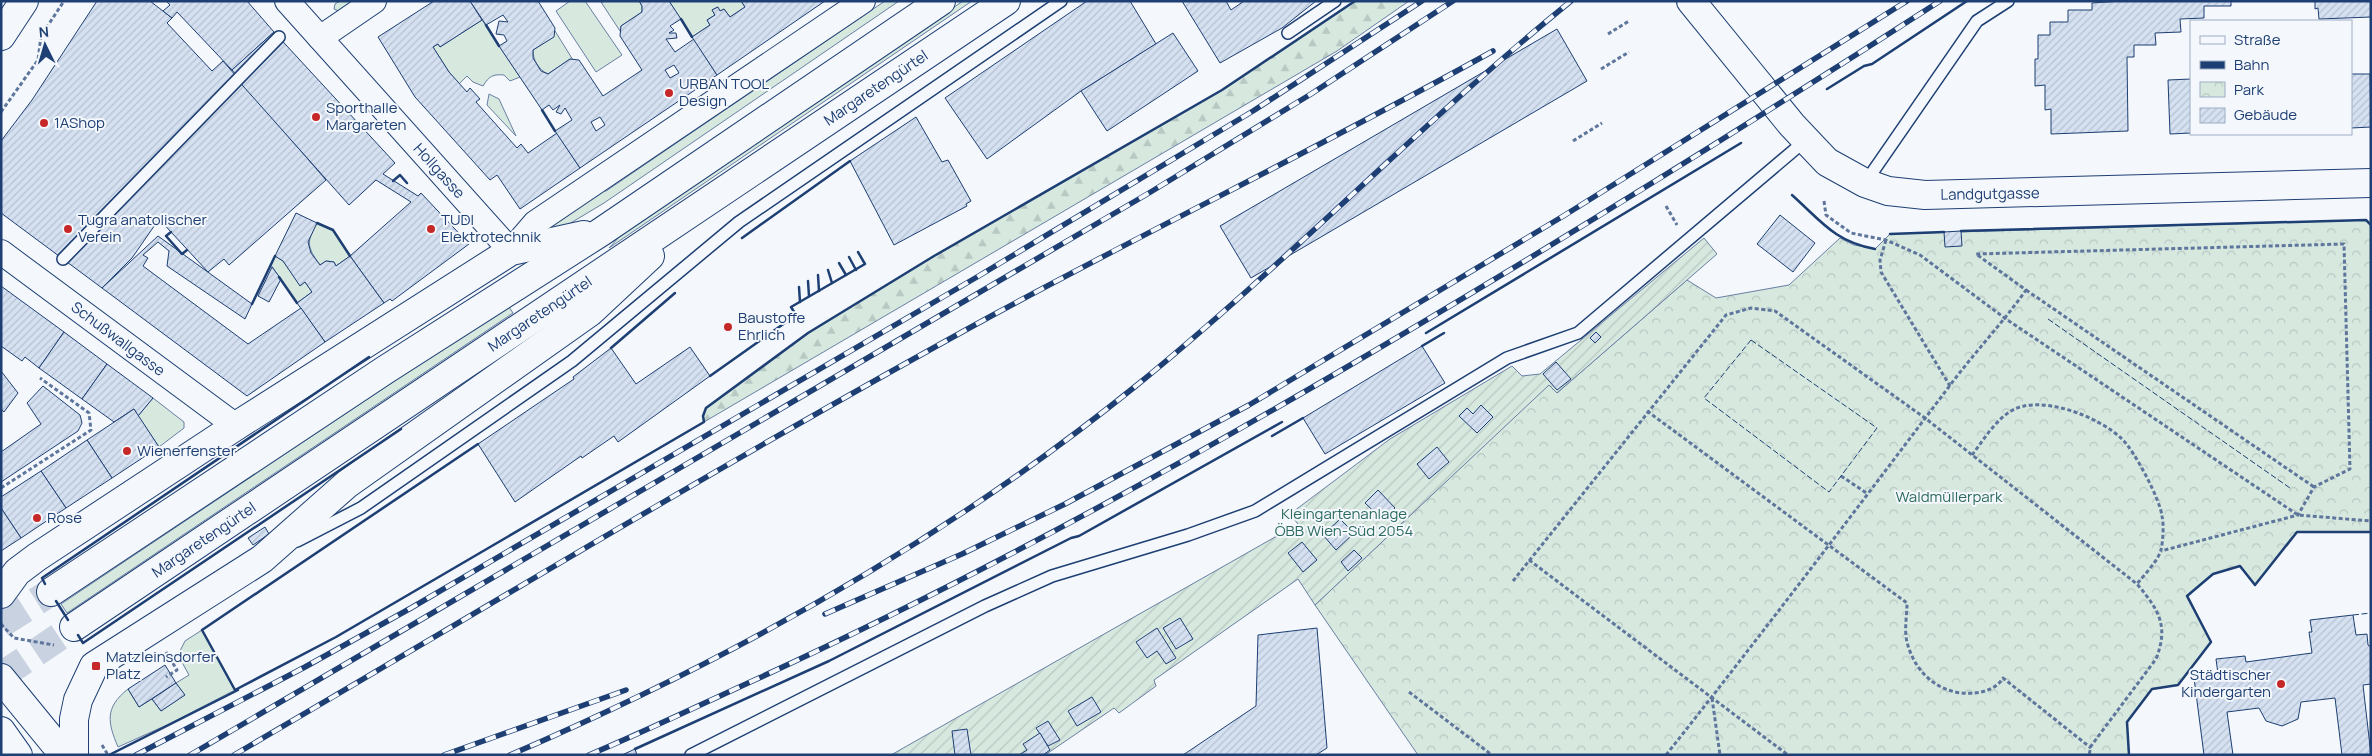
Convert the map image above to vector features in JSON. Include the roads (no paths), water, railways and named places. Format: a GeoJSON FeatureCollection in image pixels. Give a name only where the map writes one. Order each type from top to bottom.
{"type":"FeatureCollection","features":[{"type":"Feature","properties":{"kind":"main road"},"geometry":{"type":"LineString","coordinates":[[1,36],[24,1]]}},
{"type":"Feature","properties":{"kind":"main road"},"geometry":{"type":"LineString","coordinates":[[51,592],[385,370],[601,232],[941,1]]}},
{"type":"Feature","properties":{"kind":"main road","name":"Margaretengürtel"},"geometry":{"type":"LineString","coordinates":[[74,627],[1006,1]]}},
{"type":"Feature","properties":{"kind":"main road","name":"Landgutgasse"},"geometry":{"type":"LineString","coordinates":[[1691,1],[1806,140],[1827,162],[1865,183],[1888,191],[1925,195],[2371,183]]}},
{"type":"Feature","properties":{"kind":"main road"},"geometry":{"type":"LineString","coordinates":[[74,755],[74,719],[78,700],[94,666],[262,559],[347,484],[590,312],[716,196]]}},
{"type":"Feature","properties":{"kind":"main road"},"geometry":{"type":"LineString","coordinates":[[1,594],[26,565],[236,426],[511,251],[601,232]]}},
{"type":"Feature","properties":{"kind":"main road"},"geometry":{"type":"LineString","coordinates":[[1,678],[64,755]]}},
{"type":"Feature","properties":{"kind":"main road"},"geometry":{"type":"LineString","coordinates":[[1,731],[18,755]]}},
{"type":"Feature","properties":{"kind":"street","name":"Hollgasse"},"geometry":{"type":"LineString","coordinates":[[287,1],[511,251]]}},
{"type":"Feature","properties":{"kind":"street"},"geometry":{"type":"LineString","coordinates":[[320,38],[374,1]]}},
{"type":"Feature","properties":{"kind":"street"},"geometry":{"type":"LineString","coordinates":[[511,251],[535,223],[863,1]]}},
{"type":"Feature","properties":{"kind":"street","name":"Schußwallgasse"},"geometry":{"type":"LineString","coordinates":[[1,252],[236,426]]}},
{"type":"Feature","properties":{"kind":"lane"},"geometry":{"type":"LineString","coordinates":[[262,559],[370,502],[572,361],[739,222],[1061,1]]}},
{"type":"Feature","properties":{"kind":"lane"},"geometry":{"type":"LineString","coordinates":[[1288,33],[1335,1]]}},
{"type":"Feature","properties":{"kind":"lane"},"geometry":{"type":"LineString","coordinates":[[1865,183],[1977,21],[2008,1]]}},
{"type":"Feature","properties":{"kind":"lane"},"geometry":{"type":"LineString","coordinates":[[63,259],[279,37]]}},
{"type":"Feature","properties":{"kind":"lane"},"geometry":{"type":"LineString","coordinates":[[691,755],[985,606],[1052,576],[1188,535],[1256,511],[1507,358],[1578,333],[1806,140]]}},
{"type":"Feature","properties":{"kind":"tunnel"},"geometry":{"type":"LineString","coordinates":[[1,624],[51,592]]}},
{"type":"Feature","properties":{"kind":"tunnel"},"geometry":{"type":"LineString","coordinates":[[1,676],[74,627]]}},
{"type":"Feature","properties":{"kind":"railway"},"geometry":{"type":"LineString","coordinates":[[136,755],[305,667],[411,608],[977,277],[1253,111],[1422,1]]}},
{"type":"Feature","properties":{"kind":"railway"},"geometry":{"type":"LineString","coordinates":[[190,755],[1149,193],[1311,94],[1453,1]]}},
{"type":"Feature","properties":{"kind":"railway"},"geometry":{"type":"LineString","coordinates":[[510,755],[593,718],[757,636],[914,544],[991,494],[1065,441],[1137,385],[1193,338],[1461,95],[1571,1]]}},
{"type":"Feature","properties":{"kind":"railway"},"geometry":{"type":"LineString","coordinates":[[825,614],[962,554],[1065,504],[1249,405],[1565,215],[1907,1]]}},
{"type":"Feature","properties":{"kind":"railway"},"geometry":{"type":"LineString","coordinates":[[589,755],[759,678],[903,609],[1045,536],[1185,460],[1323,381],[1557,242],[1711,147],[1940,1]]}},
{"type":"Feature","properties":{"kind":"railway"},"geometry":{"type":"LineString","coordinates":[[234,755],[707,477],[897,368],[1055,282],[1493,51]]}},
{"type":"Feature","properties":{"kind":"railway"},"geometry":{"type":"LineString","coordinates":[[444,755],[626,690]]}},
{"type":"Feature","properties":{"kind":"place","name":"URBAN TOOL Design"},"geometry":{"type":"Point","coordinates":[669,93]}},
{"type":"Feature","properties":{"kind":"place","name":"Sporthalle Margareten"},"geometry":{"type":"Point","coordinates":[316,117]}},
{"type":"Feature","properties":{"kind":"place","name":"1AShop"},"geometry":{"type":"Point","coordinates":[44,123]}},
{"type":"Feature","properties":{"kind":"place","name":"Tugra anatolischer Verein"},"geometry":{"type":"Point","coordinates":[68,229]}},
{"type":"Feature","properties":{"kind":"place","name":"TUDI Elektrotechnik"},"geometry":{"type":"Point","coordinates":[431,229]}},
{"type":"Feature","properties":{"kind":"place","name":"Baustoffe Ehrlich"},"geometry":{"type":"Point","coordinates":[728,327]}},
{"type":"Feature","properties":{"kind":"place","name":"Wienerfenster"},"geometry":{"type":"Point","coordinates":[127,451]}},
{"type":"Feature","properties":{"kind":"place","name":"Rose"},"geometry":{"type":"Point","coordinates":[37,518]}},
{"type":"Feature","properties":{"kind":"place","name":"Matzleinsdorfer Platz"},"geometry":{"type":"Point","coordinates":[96,666]}},
{"type":"Feature","properties":{"kind":"place","name":"Städtischer Kindergarten"},"geometry":{"type":"Point","coordinates":[2281,684]}},
{"type":"Feature","properties":{"kind":"park label","name":"Waldmüllerpark"},"geometry":{"type":"Point","coordinates":[1949,497]}},
{"type":"Feature","properties":{"kind":"park label","name":"Kleingartenanlage ÖBB Wien-Süd 2054"},"geometry":{"type":"Point","coordinates":[1344,522]}}]}
